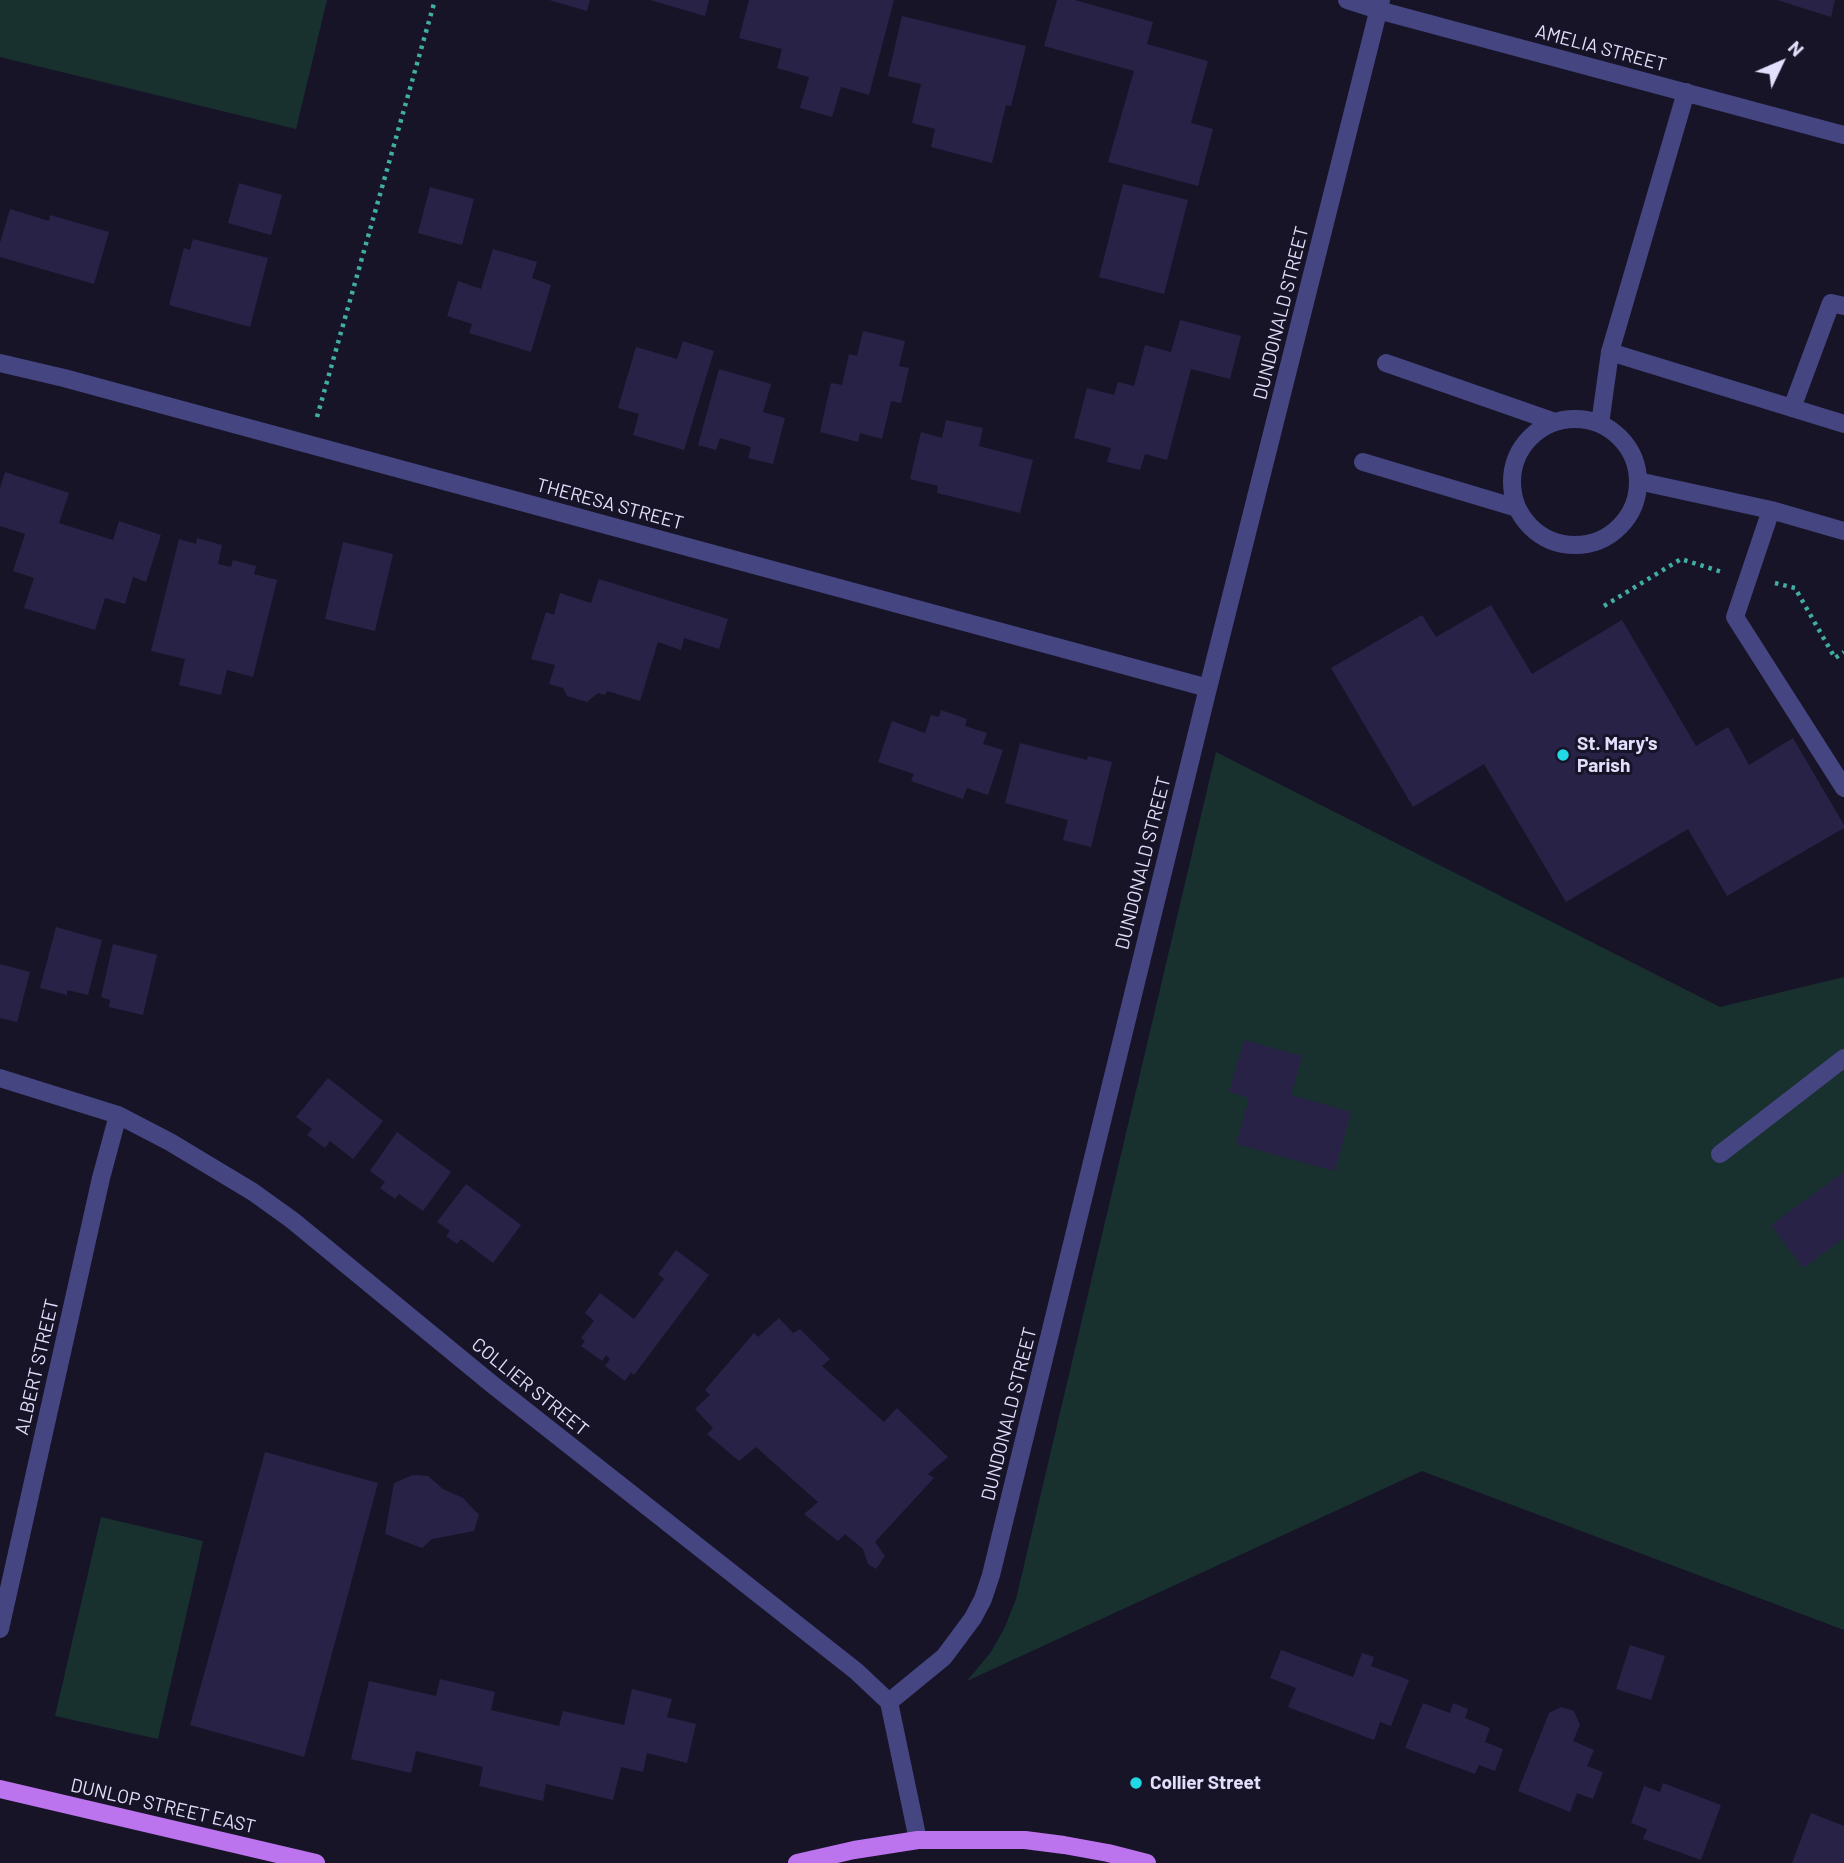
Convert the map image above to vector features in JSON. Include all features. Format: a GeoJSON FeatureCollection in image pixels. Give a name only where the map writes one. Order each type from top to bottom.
{"type":"FeatureCollection","features":[{"type":"Feature","properties":{"kind":"main road","name":"DUNLOP STREET EAST"},"geometry":{"type":"LineString","coordinates":[[0,1789],[316,1863]]}},
{"type":"Feature","properties":{"kind":"main road"},"geometry":{"type":"LineString","coordinates":[[797,1863],[853,1850],[918,1840],[1025,1840],[1097,1851],[1147,1863]]}},
{"type":"Feature","properties":{"kind":"street","name":"AMELIA STREET"},"geometry":{"type":"LineString","coordinates":[[1347,0],[1380,5],[1844,135]]}},
{"type":"Feature","properties":{"kind":"street","name":"DUNDONALD STREET"},"geometry":{"type":"LineString","coordinates":[[889,1702],[944,1657],[973,1618],[991,1575],[1208,688],[1380,5]]}},
{"type":"Feature","properties":{"kind":"street"},"geometry":{"type":"LineString","coordinates":[[1600,424],[1610,352],[1686,92]]}},
{"type":"Feature","properties":{"kind":"street"},"geometry":{"type":"LineString","coordinates":[[1792,408],[1831,303],[1844,306]]}},
{"type":"Feature","properties":{"kind":"street"},"geometry":{"type":"LineString","coordinates":[[1610,352],[1844,424]]}},
{"type":"Feature","properties":{"kind":"street","name":"THERESA STREET"},"geometry":{"type":"LineString","coordinates":[[0,363],[64,378],[1208,688]]}},
{"type":"Feature","properties":{"kind":"street"},"geometry":{"type":"LineString","coordinates":[[1386,363],[1555,422]]}},
{"type":"Feature","properties":{"kind":"street"},"geometry":{"type":"LineString","coordinates":[[1570,419],[1600,424],[1616,434],[1628,447],[1636,464],[1639,481],[1635,503],[1624,522],[1609,536],[1588,544],[1567,545],[1546,538],[1529,526],[1517,508],[1512,487],[1514,466],[1522,447],[1537,432],[1555,422],[1570,419]]}},
{"type":"Feature","properties":{"kind":"street"},"geometry":{"type":"LineString","coordinates":[[1363,462],[1517,508]]}},
{"type":"Feature","properties":{"kind":"street"},"geometry":{"type":"LineString","coordinates":[[1639,481],[1770,510],[1844,531]]}},
{"type":"Feature","properties":{"kind":"street"},"geometry":{"type":"LineString","coordinates":[[1770,510],[1735,617],[1844,788]]}},
{"type":"Feature","properties":{"kind":"street"},"geometry":{"type":"LineString","coordinates":[[1720,1154],[1844,1058]]}},
{"type":"Feature","properties":{"kind":"street","name":"COLLIER STREET"},"geometry":{"type":"LineString","coordinates":[[0,1078],[118,1115],[170,1142],[253,1192],[292,1220],[493,1385],[856,1671],[889,1702]]}},
{"type":"Feature","properties":{"kind":"street","name":"ALBERT STREET"},"geometry":{"type":"LineString","coordinates":[[0,1629],[98,1192],[118,1115]]}},
{"type":"Feature","properties":{"kind":"street"},"geometry":{"type":"LineString","coordinates":[[889,1702],[918,1840]]}},
{"type":"Feature","properties":{"kind":"path"},"geometry":{"type":"LineString","coordinates":[[309,444],[435,0]]}},
{"type":"Feature","properties":{"kind":"green space"},"geometry":{"type":"Polygon","coordinates":[[[0,0],[327,0],[296,129],[0,57],[0,0]]]}},
{"type":"Feature","properties":{"kind":"green space"},"geometry":{"type":"Polygon","coordinates":[[[1216,752],[1720,1007],[1844,977],[1844,1630],[1422,1471],[967,1681],[991,1652],[1016,1599],[1216,752]]]}},
{"type":"Feature","properties":{"kind":"green space"},"geometry":{"type":"Polygon","coordinates":[[[101,1517],[203,1541],[158,1739],[55,1716],[101,1517]]]}},
{"type":"Feature","properties":{"kind":"building"},"geometry":{"type":"Polygon","coordinates":[[[549,0],[590,0],[587,11],[549,0]]]}},
{"type":"Feature","properties":{"kind":"building"},"geometry":{"type":"Polygon","coordinates":[[[650,0],[709,0],[705,16],[650,0]]]}},
{"type":"Feature","properties":{"kind":"building"},"geometry":{"type":"Polygon","coordinates":[[[749,0],[894,0],[869,95],[841,87],[832,117],[800,108],[809,77],[777,68],[782,49],[739,38],[749,0]]]}},
{"type":"Feature","properties":{"kind":"building"},"geometry":{"type":"Polygon","coordinates":[[[1057,0],[1075,0],[1153,22],[1147,44],[1208,61],[1191,123],[1213,129],[1198,186],[1108,162],[1134,71],[1044,46],[1057,0]]]}},
{"type":"Feature","properties":{"kind":"building"},"geometry":{"type":"Polygon","coordinates":[[[1777,0],[1835,0],[1831,17],[1777,0]]]}},
{"type":"Feature","properties":{"kind":"building"},"geometry":{"type":"Polygon","coordinates":[[[902,16],[1026,46],[1011,106],[1006,105],[992,163],[931,147],[935,129],[912,123],[921,84],[888,76],[902,16]]]}},
{"type":"Feature","properties":{"kind":"building"},"geometry":{"type":"Polygon","coordinates":[[[239,183],[282,195],[271,235],[228,223],[239,183]]]}},
{"type":"Feature","properties":{"kind":"building"},"geometry":{"type":"Polygon","coordinates":[[[1123,184],[1188,200],[1164,294],[1099,277],[1123,184]]]}},
{"type":"Feature","properties":{"kind":"building"},"geometry":{"type":"Polygon","coordinates":[[[430,187],[474,199],[462,245],[418,233],[430,187]]]}},
{"type":"Feature","properties":{"kind":"building"},"geometry":{"type":"Polygon","coordinates":[[[10,209],[49,221],[50,215],[109,232],[94,284],[0,257],[0,243],[10,209]]]}},
{"type":"Feature","properties":{"kind":"building"},"geometry":{"type":"Polygon","coordinates":[[[193,239],[268,258],[250,327],[169,305],[184,248],[190,250],[193,239]]]}},
{"type":"Feature","properties":{"kind":"building"},"geometry":{"type":"Polygon","coordinates":[[[493,249],[537,262],[532,278],[551,285],[531,352],[469,333],[472,324],[447,316],[458,281],[481,289],[493,249]]]}},
{"type":"Feature","properties":{"kind":"building"},"geometry":{"type":"Polygon","coordinates":[[[1180,320],[1241,336],[1230,379],[1191,369],[1167,460],[1145,454],[1140,470],[1107,462],[1111,448],[1074,438],[1087,388],[1114,395],[1118,382],[1134,386],[1145,345],[1171,352],[1180,320]]]}},
{"type":"Feature","properties":{"kind":"building"},"geometry":{"type":"Polygon","coordinates":[[[863,331],[905,341],[899,366],[909,368],[901,403],[891,401],[882,439],[860,433],[858,442],[820,432],[831,383],[842,385],[849,354],[857,356],[863,331]]]}},
{"type":"Feature","properties":{"kind":"building"},"geometry":{"type":"Polygon","coordinates":[[[683,341],[714,351],[684,450],[633,435],[639,414],[618,408],[636,347],[677,359],[683,341]]]}},
{"type":"Feature","properties":{"kind":"building"},"geometry":{"type":"Polygon","coordinates":[[[719,369],[771,384],[763,412],[785,418],[773,464],[748,458],[751,447],[720,438],[716,450],[698,445],[719,369]]]}},
{"type":"Feature","properties":{"kind":"building"},"geometry":{"type":"Polygon","coordinates":[[[946,420],[983,428],[979,446],[1033,460],[1020,513],[937,493],[938,486],[910,479],[921,432],[942,438],[946,420]]]}},
{"type":"Feature","properties":{"kind":"building"},"geometry":{"type":"Polygon","coordinates":[[[5,472],[69,493],[59,523],[113,540],[119,521],[161,535],[146,582],[133,577],[125,604],[105,598],[95,630],[24,608],[34,578],[13,571],[25,534],[0,526],[0,488],[5,472]]]}},
{"type":"Feature","properties":{"kind":"building"},"geometry":{"type":"Polygon","coordinates":[[[197,538],[222,545],[218,564],[231,567],[233,560],[256,566],[254,574],[277,580],[253,677],[227,670],[221,695],[179,685],[185,659],[151,651],[179,539],[196,544],[197,538]]]}},
{"type":"Feature","properties":{"kind":"building"},"geometry":{"type":"Polygon","coordinates":[[[343,542],[393,554],[375,631],[325,619],[343,542]]]}},
{"type":"Feature","properties":{"kind":"building"},"geometry":{"type":"Polygon","coordinates":[[[599,579],[728,619],[719,649],[684,638],[681,650],[658,642],[640,701],[607,691],[605,695],[598,693],[587,702],[567,696],[563,688],[549,684],[555,665],[531,659],[546,612],[554,615],[560,593],[591,603],[599,579]]]}},
{"type":"Feature","properties":{"kind":"building","name":"St. Mary's Parish"},"geometry":{"type":"Polygon","coordinates":[[[1491,605],[1532,674],[1622,620],[1696,746],[1728,727],[1749,765],[1793,738],[1844,828],[1727,896],[1688,829],[1566,902],[1484,764],[1413,807],[1331,668],[1422,615],[1436,637],[1491,605]]]}},
{"type":"Feature","properties":{"kind":"building"},"geometry":{"type":"Polygon","coordinates":[[[941,710],[967,719],[965,726],[987,733],[983,744],[1003,750],[988,795],[967,788],[963,799],[911,781],[914,774],[878,762],[892,721],[925,733],[931,715],[939,717],[941,710]]]}},
{"type":"Feature","properties":{"kind":"building"},"geometry":{"type":"Polygon","coordinates":[[[1020,743],[1087,760],[1088,756],[1112,762],[1091,847],[1063,840],[1068,820],[1005,803],[1020,743]]]}},
{"type":"Feature","properties":{"kind":"building"},"geometry":{"type":"Polygon","coordinates":[[[56,927],[102,940],[88,995],[67,990],[67,995],[40,988],[56,927]]]}},
{"type":"Feature","properties":{"kind":"building"},"geometry":{"type":"Polygon","coordinates":[[[113,944],[157,955],[143,1015],[109,1007],[110,1000],[101,997],[113,944]]]}},
{"type":"Feature","properties":{"kind":"building"},"geometry":{"type":"Polygon","coordinates":[[[0,964],[30,972],[17,1022],[0,1018],[0,964]]]}},
{"type":"Feature","properties":{"kind":"building"},"geometry":{"type":"Polygon","coordinates":[[[1244,1040],[1302,1056],[1291,1095],[1351,1112],[1335,1171],[1236,1144],[1249,1098],[1229,1092],[1244,1040]]]}},
{"type":"Feature","properties":{"kind":"building"},"geometry":{"type":"Polygon","coordinates":[[[328,1078],[383,1121],[353,1159],[330,1141],[325,1148],[307,1135],[312,1129],[296,1117],[328,1078]]]}},
{"type":"Feature","properties":{"kind":"building"},"geometry":{"type":"Polygon","coordinates":[[[397,1132],[451,1172],[423,1211],[399,1194],[395,1199],[380,1188],[385,1182],[370,1171],[397,1132]]]}},
{"type":"Feature","properties":{"kind":"building"},"geometry":{"type":"Polygon","coordinates":[[[1844,1172],[1844,1238],[1803,1268],[1771,1225],[1844,1172]]]}},
{"type":"Feature","properties":{"kind":"building"},"geometry":{"type":"Polygon","coordinates":[[[466,1184],[521,1225],[493,1263],[461,1239],[457,1244],[446,1236],[450,1231],[437,1222],[466,1184]]]}},
{"type":"Feature","properties":{"kind":"building"},"geometry":{"type":"Polygon","coordinates":[[[676,1250],[709,1275],[634,1375],[631,1372],[625,1381],[605,1366],[610,1359],[606,1355],[602,1361],[581,1346],[585,1341],[581,1338],[594,1321],[585,1313],[600,1293],[634,1319],[664,1279],[658,1274],[676,1250]]]}},
{"type":"Feature","properties":{"kind":"building"},"geometry":{"type":"Polygon","coordinates":[[[779,1318],[793,1333],[800,1329],[830,1359],[822,1366],[884,1422],[897,1408],[948,1457],[928,1474],[934,1478],[875,1542],[885,1556],[876,1569],[868,1564],[863,1549],[845,1534],[838,1541],[804,1514],[818,1502],[756,1447],[739,1461],[707,1434],[713,1428],[695,1409],[710,1395],[705,1390],[754,1333],[758,1337],[779,1318]]]}},
{"type":"Feature","properties":{"kind":"building"},"geometry":{"type":"Polygon","coordinates":[[[265,1452],[378,1483],[304,1757],[190,1725],[265,1452]]]}},
{"type":"Feature","properties":{"kind":"building"},"geometry":{"type":"Polygon","coordinates":[[[413,1475],[428,1476],[443,1489],[463,1498],[479,1515],[474,1531],[432,1539],[422,1548],[385,1534],[394,1483],[413,1475]]]}},
{"type":"Feature","properties":{"kind":"building"},"geometry":{"type":"Polygon","coordinates":[[[1630,1645],[1665,1656],[1651,1700],[1616,1689],[1630,1645]]]}},
{"type":"Feature","properties":{"kind":"building"},"geometry":{"type":"Polygon","coordinates":[[[1281,1650],[1353,1677],[1362,1653],[1374,1657],[1371,1666],[1409,1680],[1391,1726],[1380,1722],[1374,1740],[1288,1707],[1296,1688],[1270,1678],[1281,1650]]]}},
{"type":"Feature","properties":{"kind":"building"},"geometry":{"type":"Polygon","coordinates":[[[440,1679],[495,1692],[491,1710],[559,1726],[563,1711],[624,1725],[632,1689],[672,1699],[667,1717],[696,1724],[687,1763],[647,1753],[643,1772],[621,1767],[613,1800],[546,1784],[543,1801],[479,1786],[483,1767],[416,1751],[411,1773],[351,1759],[369,1681],[436,1696],[440,1679]]]}},
{"type":"Feature","properties":{"kind":"building"},"geometry":{"type":"Polygon","coordinates":[[[1423,1703],[1450,1713],[1453,1703],[1468,1709],[1465,1718],[1490,1728],[1485,1742],[1503,1749],[1495,1771],[1479,1765],[1475,1774],[1405,1748],[1423,1703]]]}},
{"type":"Feature","properties":{"kind":"building"},"geometry":{"type":"Polygon","coordinates":[[[1561,1707],[1574,1711],[1580,1725],[1573,1741],[1594,1750],[1587,1766],[1603,1772],[1593,1799],[1577,1793],[1570,1812],[1518,1791],[1549,1713],[1561,1707]]]}},
{"type":"Feature","properties":{"kind":"building"},"geometry":{"type":"Polygon","coordinates":[[[1663,1783],[1721,1805],[1701,1860],[1643,1839],[1647,1829],[1631,1823],[1644,1786],[1660,1792],[1663,1783]]]}},
{"type":"Feature","properties":{"kind":"building"},"geometry":{"type":"Polygon","coordinates":[[[1811,1813],[1844,1826],[1844,1863],[1792,1863],[1811,1813]]]}},
{"type":"Feature","properties":{"kind":"place","name":"St. Mary's Parish"},"geometry":{"type":"Point","coordinates":[1563,755]}},
{"type":"Feature","properties":{"kind":"place","name":"Collier Street"},"geometry":{"type":"Point","coordinates":[1136,1783]}}]}
